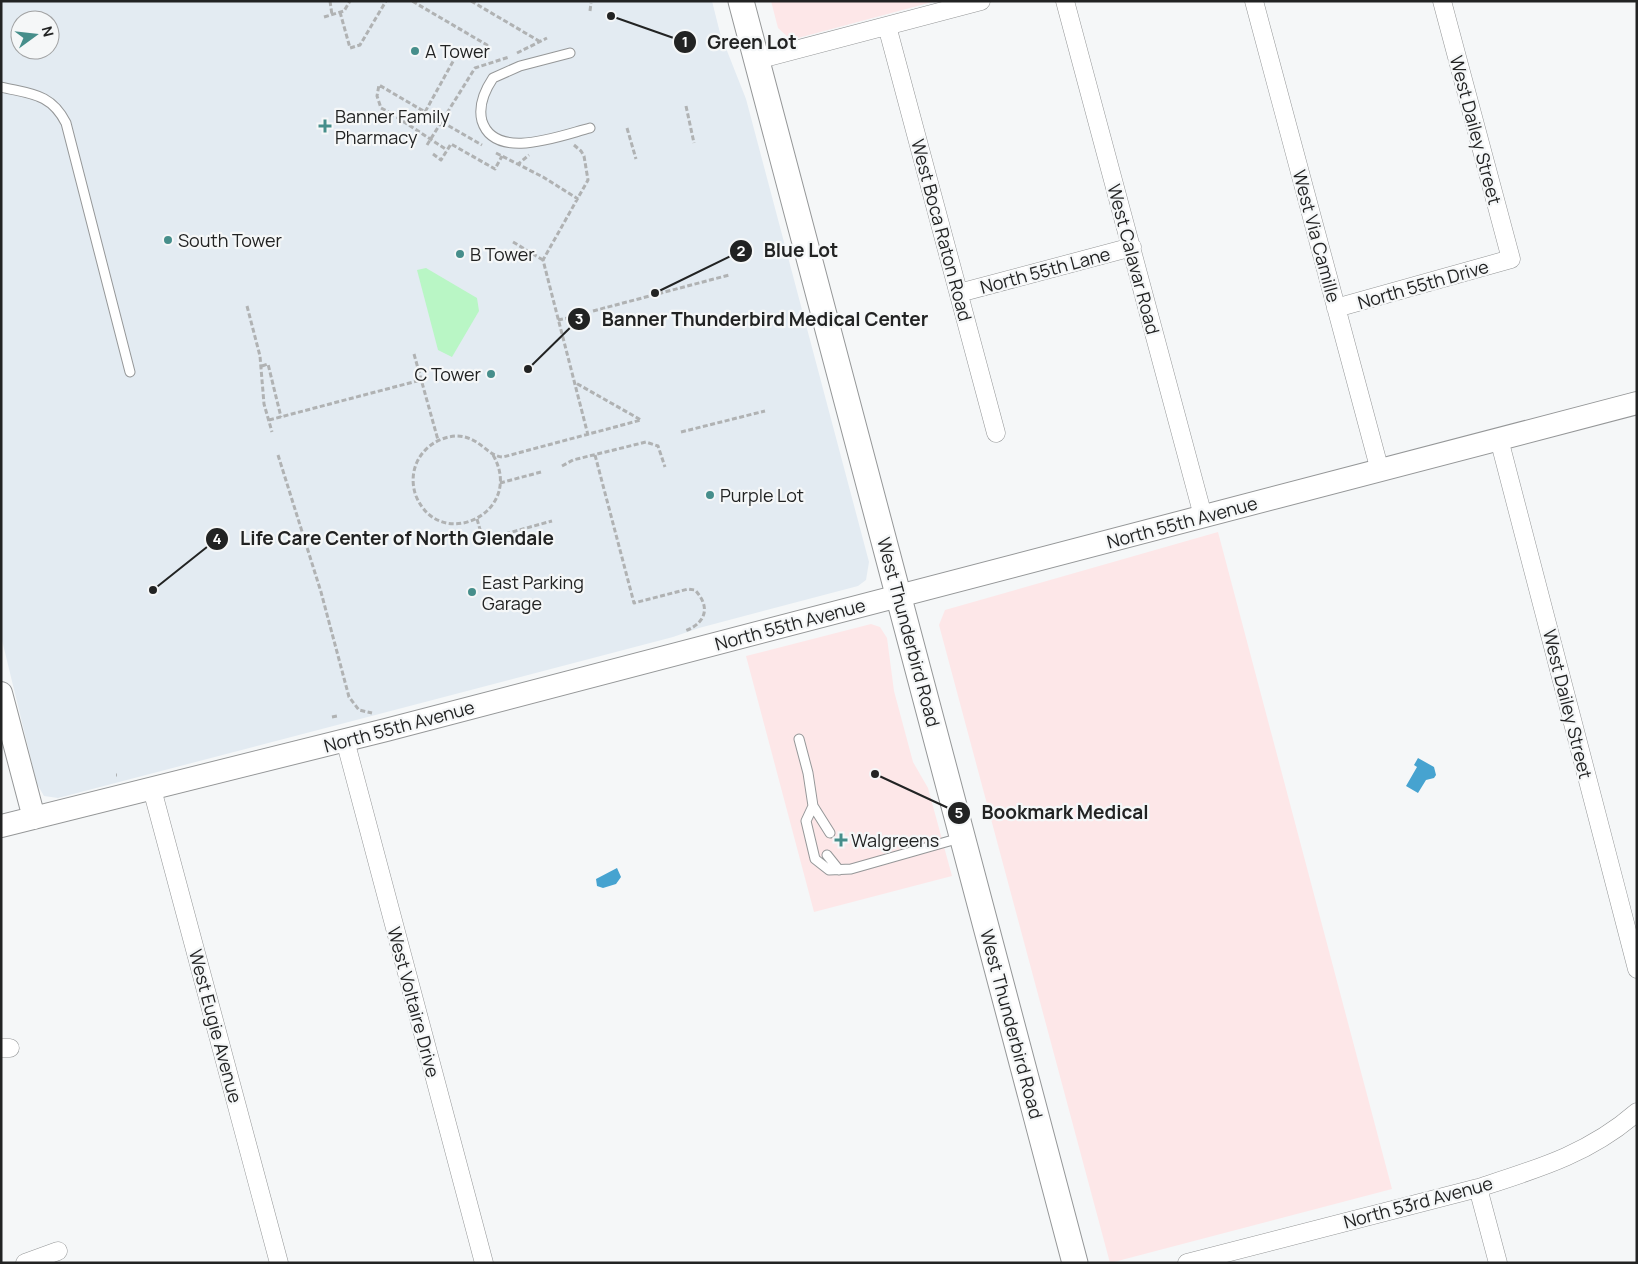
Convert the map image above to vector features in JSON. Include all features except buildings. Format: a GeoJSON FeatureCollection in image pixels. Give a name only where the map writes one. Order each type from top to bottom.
{"type":"FeatureCollection","features":[{"type":"Feature","properties":{"kind":"main road","name":"West Thunderbird Road"},"geometry":{"type":"LineString","coordinates":[[741,1],[1075,1263]]}},
{"type":"Feature","properties":{"kind":"street"},"geometry":{"type":"LineString","coordinates":[[757,60],[980,1]]}},
{"type":"Feature","properties":{"kind":"street","name":"West Calavar Road"},"geometry":{"type":"LineString","coordinates":[[1065,1],[1203,516]]}},
{"type":"Feature","properties":{"kind":"street","name":"West Via Camille"},"geometry":{"type":"LineString","coordinates":[[1254,1],[1380,470]]}},
{"type":"Feature","properties":{"kind":"street","name":"West Dailey Street"},"geometry":{"type":"LineString","coordinates":[[1442,1],[1511,259]]}},
{"type":"Feature","properties":{"kind":"street","name":"West Boca Raton Road"},"geometry":{"type":"LineString","coordinates":[[888,26],[996,433]]}},
{"type":"Feature","properties":{"kind":"street","name":"North 55th Lane"},"geometry":{"type":"LineString","coordinates":[[958,293],[1132,247]]}},
{"type":"Feature","properties":{"kind":"street","name":"North 55th Drive"},"geometry":{"type":"LineString","coordinates":[[1336,308],[1511,259]]}},
{"type":"Feature","properties":{"kind":"street","name":"North 55th Avenue"},"geometry":{"type":"LineString","coordinates":[[1,826],[345,740],[1637,403]]}},
{"type":"Feature","properties":{"kind":"street","name":"West Dailey Street"},"geometry":{"type":"LineString","coordinates":[[1499,439],[1637,969]]}},
{"type":"Feature","properties":{"kind":"street"},"geometry":{"type":"LineString","coordinates":[[1,693],[34,818]]}},
{"type":"Feature","properties":{"kind":"street","name":"West Voltaire Drive"},"geometry":{"type":"LineString","coordinates":[[345,740],[484,1263]]}},
{"type":"Feature","properties":{"kind":"street","name":"West Eugie Avenue"},"geometry":{"type":"LineString","coordinates":[[152,789],[279,1263]]}},
{"type":"Feature","properties":{"kind":"street","name":"North 53rd Avenue"},"geometry":{"type":"LineString","coordinates":[[1187,1263],[1478,1188],[1570,1156],[1617,1130],[1637,1112]]}},
{"type":"Feature","properties":{"kind":"street"},"geometry":{"type":"LineString","coordinates":[[1478,1188],[1498,1263]]}},
{"type":"Feature","properties":{"kind":"street"},"geometry":{"type":"LineString","coordinates":[[25,1263],[58,1251]]}},
{"type":"Feature","properties":{"kind":"lane"},"geometry":{"type":"LineString","coordinates":[[570,53],[520,66],[494,78],[481,104],[482,120],[491,134],[499,140],[520,144],[590,128]]}},
{"type":"Feature","properties":{"kind":"lane"},"geometry":{"type":"LineString","coordinates":[[1,87],[50,101],[57,107],[66,123],[130,372]]}},
{"type":"Feature","properties":{"kind":"lane"},"geometry":{"type":"LineString","coordinates":[[799,739],[813,806],[825,832]]}},
{"type":"Feature","properties":{"kind":"lane"},"geometry":{"type":"LineString","coordinates":[[813,806],[806,821],[815,859],[829,870],[851,869],[935,843],[963,837]]}},
{"type":"Feature","properties":{"kind":"lane"},"geometry":{"type":"LineString","coordinates":[[831,854],[839,870]]}},
{"type":"Feature","properties":{"kind":"path"},"geometry":{"type":"LineString","coordinates":[[330,1],[332,15]]}},
{"type":"Feature","properties":{"kind":"path"},"geometry":{"type":"LineString","coordinates":[[324,17],[344,11],[350,1]]}},
{"type":"Feature","properties":{"kind":"path"},"geometry":{"type":"LineString","coordinates":[[340,12],[350,48],[360,45],[386,1]]}},
{"type":"Feature","properties":{"kind":"path"},"geometry":{"type":"LineString","coordinates":[[412,1],[488,45],[486,48],[456,56],[424,112],[379,85],[377,96],[381,108],[447,150]]}},
{"type":"Feature","properties":{"kind":"path"},"geometry":{"type":"LineString","coordinates":[[471,1],[540,41]]}},
{"type":"Feature","properties":{"kind":"path"},"geometry":{"type":"LineString","coordinates":[[590,11],[591,3]]}},
{"type":"Feature","properties":{"kind":"path"},"geometry":{"type":"LineString","coordinates":[[686,106],[694,143]]}},
{"type":"Feature","properties":{"kind":"path"},"geometry":{"type":"LineString","coordinates":[[387,122],[392,114]]}},
{"type":"Feature","properties":{"kind":"path"},"geometry":{"type":"LineString","coordinates":[[442,122],[484,146]]}},
{"type":"Feature","properties":{"kind":"path"},"geometry":{"type":"LineString","coordinates":[[627,128],[636,159]]}},
{"type":"Feature","properties":{"kind":"path"},"geometry":{"type":"LineString","coordinates":[[433,154],[441,160],[451,144],[495,169],[502,156]]}},
{"type":"Feature","properties":{"kind":"path"},"geometry":{"type":"LineString","coordinates":[[571,144],[579,148],[586,156],[589,177],[544,260],[588,434]]}},
{"type":"Feature","properties":{"kind":"path"},"geometry":{"type":"LineString","coordinates":[[493,151],[543,177],[578,199]]}},
{"type":"Feature","properties":{"kind":"path"},"geometry":{"type":"LineString","coordinates":[[517,165],[530,154]]}},
{"type":"Feature","properties":{"kind":"path"},"geometry":{"type":"LineString","coordinates":[[513,242],[544,260]]}},
{"type":"Feature","properties":{"kind":"path"},"geometry":{"type":"LineString","coordinates":[[593,311],[729,275]]}},
{"type":"Feature","properties":{"kind":"path"},"geometry":{"type":"LineString","coordinates":[[247,306],[262,366],[264,404],[272,432]]}},
{"type":"Feature","properties":{"kind":"path"},"geometry":{"type":"LineString","coordinates":[[558,320],[577,316]]}},
{"type":"Feature","properties":{"kind":"path"},"geometry":{"type":"LineString","coordinates":[[414,354],[438,440]]}},
{"type":"Feature","properties":{"kind":"path"},"geometry":{"type":"LineString","coordinates":[[262,366],[268,364],[281,417]]}},
{"type":"Feature","properties":{"kind":"path"},"geometry":{"type":"LineString","coordinates":[[269,420],[421,380]]}},
{"type":"Feature","properties":{"kind":"path"},"geometry":{"type":"LineString","coordinates":[[493,455],[503,457],[641,420],[574,382]]}},
{"type":"Feature","properties":{"kind":"path"},"geometry":{"type":"LineString","coordinates":[[681,432],[765,411]]}},
{"type":"Feature","properties":{"kind":"path"},"geometry":{"type":"LineString","coordinates":[[454,436],[468,438],[482,444],[493,455],[499,469],[499,492],[492,507],[477,519],[456,524],[441,521],[428,512],[418,500],[413,484],[415,469],[421,454],[438,440],[454,436]]}},
{"type":"Feature","properties":{"kind":"path"},"geometry":{"type":"LineString","coordinates":[[562,466],[573,460],[595,456],[640,443],[652,443],[661,450],[665,467]]}},
{"type":"Feature","properties":{"kind":"path"},"geometry":{"type":"LineString","coordinates":[[278,455],[321,592],[349,697],[359,710],[378,713]]}},
{"type":"Feature","properties":{"kind":"path"},"geometry":{"type":"LineString","coordinates":[[595,456],[634,603],[688,589],[696,590],[700,595],[704,609],[701,622],[679,633]]}},
{"type":"Feature","properties":{"kind":"path"},"geometry":{"type":"LineString","coordinates":[[500,483],[541,472]]}},
{"type":"Feature","properties":{"kind":"path"},"geometry":{"type":"LineString","coordinates":[[477,519],[482,540],[552,521]]}},
{"type":"Feature","properties":{"kind":"path"},"geometry":{"type":"LineString","coordinates":[[332,717],[337,716]]}},
{"type":"Feature","properties":{"kind":"shaded area"},"geometry":{"type":"Polygon","coordinates":[[[1,1],[712,1],[720,33],[746,99],[869,562],[866,580],[858,586],[699,628],[673,637],[58,798],[44,796],[37,784],[1,636],[1,1]]]}},
{"type":"Feature","properties":{"kind":"shaded area"},"geometry":{"type":"Polygon","coordinates":[[[771,1],[936,1],[798,38],[789,38],[778,28],[771,1]]]}},
{"type":"Feature","properties":{"kind":"shaded area"},"geometry":{"type":"Polygon","coordinates":[[[1218,532],[1392,1189],[1110,1263],[939,625],[945,610],[1218,532]]]}},
{"type":"Feature","properties":{"kind":"shaded area"},"geometry":{"type":"Polygon","coordinates":[[[871,624],[880,627],[887,638],[894,691],[913,762],[928,788],[952,876],[814,912],[746,656],[871,624]]]}},
{"type":"Feature","properties":{"kind":"green space"},"geometry":{"type":"Polygon","coordinates":[[[426,268],[477,298],[479,311],[452,357],[438,350],[417,270],[426,268]]]}},
{"type":"Feature","properties":{"kind":"water"},"geometry":{"type":"Polygon","coordinates":[[[1418,758],[1434,767],[1436,775],[1434,778],[1426,780],[1418,793],[1406,786],[1417,767],[1414,765],[1418,758]]]}},
{"type":"Feature","properties":{"kind":"water"},"geometry":{"type":"Polygon","coordinates":[[[617,868],[621,877],[616,884],[603,888],[597,886],[596,879],[617,868]]]}},
{"type":"Feature","properties":{"kind":"place","name":"Green Lot"},"geometry":{"type":"Point","coordinates":[611,16]}},
{"type":"Feature","properties":{"kind":"place","name":"A Tower"},"geometry":{"type":"Point","coordinates":[415,51]}},
{"type":"Feature","properties":{"kind":"place","name":"Banner Family Pharmacy"},"geometry":{"type":"Point","coordinates":[325,126]}},
{"type":"Feature","properties":{"kind":"place","name":"South Tower"},"geometry":{"type":"Point","coordinates":[168,240]}},
{"type":"Feature","properties":{"kind":"place","name":"B Tower"},"geometry":{"type":"Point","coordinates":[460,254]}},
{"type":"Feature","properties":{"kind":"place","name":"Blue Lot"},"geometry":{"type":"Point","coordinates":[655,293]}},
{"type":"Feature","properties":{"kind":"place","name":"Banner Thunderbird Medical Center"},"geometry":{"type":"Point","coordinates":[528,369]}},
{"type":"Feature","properties":{"kind":"place","name":"C Tower"},"geometry":{"type":"Point","coordinates":[491,374]}},
{"type":"Feature","properties":{"kind":"place","name":"Purple Lot"},"geometry":{"type":"Point","coordinates":[710,495]}},
{"type":"Feature","properties":{"kind":"place","name":"Life Care Center of North Glendale"},"geometry":{"type":"Point","coordinates":[153,590]}},
{"type":"Feature","properties":{"kind":"place","name":"East Parking Garage"},"geometry":{"type":"Point","coordinates":[472,592]}},
{"type":"Feature","properties":{"kind":"place","name":"Bookmark Medical"},"geometry":{"type":"Point","coordinates":[875,774]}},
{"type":"Feature","properties":{"kind":"place","name":"Walgreens"},"geometry":{"type":"Point","coordinates":[841,840]}}]}
